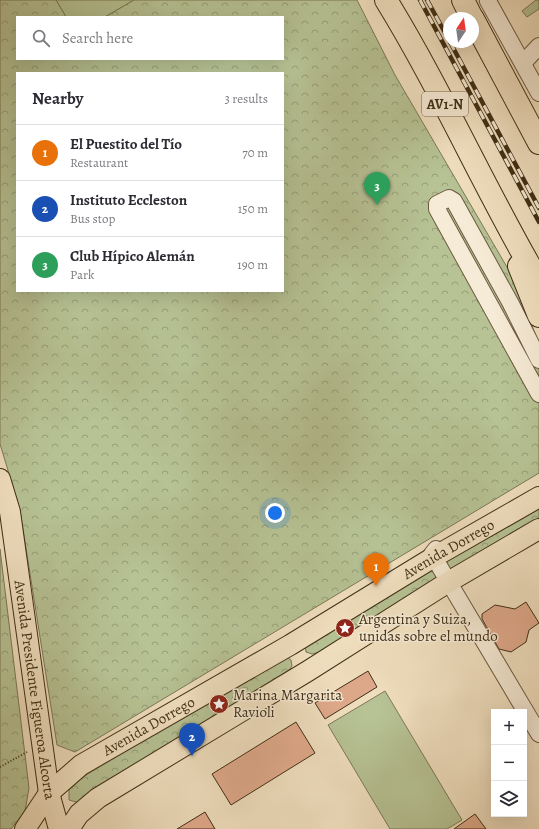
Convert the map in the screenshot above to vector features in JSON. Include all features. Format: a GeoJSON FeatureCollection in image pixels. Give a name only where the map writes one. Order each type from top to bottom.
{"type":"FeatureCollection","features":[{"type":"Feature","properties":{"kind":"highway","name":"AV1-N"},"geometry":{"type":"LineString","coordinates":[[386,0],[431,79],[539,282]]}},
{"type":"Feature","properties":{"kind":"highway"},"geometry":{"type":"LineString","coordinates":[[463,0],[470,12]]}},
{"type":"Feature","properties":{"kind":"highway"},"geometry":{"type":"LineString","coordinates":[[479,29],[539,143]]}},
{"type":"Feature","properties":{"kind":"highway"},"geometry":{"type":"LineString","coordinates":[[500,210],[530,296],[539,316]]}},
{"type":"Feature","properties":{"kind":"main road","name":"Avenida Presidente Figueroa Alcorta"},"geometry":{"type":"LineString","coordinates":[[0,479],[10,512],[49,793],[59,829]]}},
{"type":"Feature","properties":{"kind":"main road","name":"Avenida Dorrego"},"geometry":{"type":"LineString","coordinates":[[25,829],[49,793],[82,765],[290,645],[434,557],[539,497]]}},
{"type":"Feature","properties":{"kind":"main road","name":"Avenida Dorrego"},"geometry":{"type":"LineString","coordinates":[[69,829],[79,814],[98,798],[308,671],[450,581],[539,529]]}},
{"type":"Feature","properties":{"kind":"main road"},"geometry":{"type":"LineString","coordinates":[[290,645],[308,671]]}},
{"type":"Feature","properties":{"kind":"lane"},"geometry":{"type":"LineString","coordinates":[[488,0],[539,93]]}},
{"type":"Feature","properties":{"kind":"lane"},"geometry":{"type":"LineString","coordinates":[[523,63],[539,46]]}},
{"type":"Feature","properties":{"kind":"lane"},"geometry":{"type":"LineString","coordinates":[[539,360],[511,304],[454,201],[449,198],[437,204],[436,206],[440,216],[539,394]]}},
{"type":"Feature","properties":{"kind":"lane"},"geometry":{"type":"LineString","coordinates":[[539,491],[432,552],[539,734]]}},
{"type":"Feature","properties":{"kind":"path"},"geometry":{"type":"LineString","coordinates":[[0,767],[42,745]]}},
{"type":"Feature","properties":{"kind":"green space"},"geometry":{"type":"Polygon","coordinates":[[[0,0],[56,0],[65,16],[16,16],[16,60],[284,60],[284,16],[107,16],[134,0],[357,0],[395,75],[511,274],[539,343],[539,473],[75,752],[57,745],[20,510],[0,444],[0,0]]]}},
{"type":"Feature","properties":{"kind":"green space"},"geometry":{"type":"Polygon","coordinates":[[[56,0],[134,0],[107,16],[65,16],[56,0]]]}},
{"type":"Feature","properties":{"kind":"green space"},"geometry":{"type":"Polygon","coordinates":[[[536,0],[539,0],[539,9],[527,17],[522,11],[536,0]]]}},
{"type":"Feature","properties":{"kind":"green space"},"geometry":{"type":"Polygon","coordinates":[[[539,507],[539,521],[454,571],[449,570],[445,562],[539,507]]]}},
{"type":"Feature","properties":{"kind":"green space"},"geometry":{"type":"Polygon","coordinates":[[[0,549],[29,788],[25,811],[11,829],[0,829],[0,549]]]}},
{"type":"Feature","properties":{"kind":"green space"},"geometry":{"type":"Polygon","coordinates":[[[432,566],[439,576],[320,652],[312,654],[306,652],[305,644],[432,566]]]}},
{"type":"Feature","properties":{"kind":"green space"},"geometry":{"type":"Polygon","coordinates":[[[285,656],[291,660],[292,666],[289,670],[82,800],[76,802],[69,800],[69,790],[83,777],[278,657],[285,656]]]}},
{"type":"Feature","properties":{"kind":"green space"},"geometry":{"type":"Polygon","coordinates":[[[385,691],[462,820],[447,829],[390,829],[328,725],[385,691]]]}},
{"type":"Feature","properties":{"kind":"building"},"geometry":{"type":"Polygon","coordinates":[[[526,602],[539,623],[529,630],[526,642],[511,652],[499,649],[482,619],[482,614],[495,605],[515,609],[526,602]]]}},
{"type":"Feature","properties":{"kind":"building"},"geometry":{"type":"Polygon","coordinates":[[[368,671],[377,687],[325,719],[315,703],[368,671]]]}},
{"type":"Feature","properties":{"kind":"building"},"geometry":{"type":"Polygon","coordinates":[[[296,722],[315,753],[231,805],[212,774],[296,722]]]}},
{"type":"Feature","properties":{"kind":"building"},"geometry":{"type":"Polygon","coordinates":[[[205,812],[215,829],[177,829],[205,812]]]}},
{"type":"Feature","properties":{"kind":"building"},"geometry":{"type":"Polygon","coordinates":[[[475,814],[486,829],[454,829],[475,814]]]}},
{"type":"Feature","properties":{"kind":"railway"},"geometry":{"type":"LineString","coordinates":[[420,0],[539,222]]}},
{"type":"Feature","properties":{"kind":"railway"},"geometry":{"type":"LineString","coordinates":[[427,0],[443,29]]}},
{"type":"Feature","properties":{"kind":"railway"},"geometry":{"type":"LineString","coordinates":[[453,48],[539,208]]}},
{"type":"Feature","properties":{"kind":"place","name":"Club Hípico Alemán"},"geometry":{"type":"Point","coordinates":[377,205]}},
{"type":"Feature","properties":{"kind":"place","name":"El Puestito del Tío"},"geometry":{"type":"Point","coordinates":[376,586]}},
{"type":"Feature","properties":{"kind":"place","name":"Argentina y Suiza, unidas sobre el mundo"},"geometry":{"type":"Point","coordinates":[345,628]}},
{"type":"Feature","properties":{"kind":"place","name":"Marina Margarita Ravioli"},"geometry":{"type":"Point","coordinates":[219,704]}},
{"type":"Feature","properties":{"kind":"place","name":"Instituto Eccleston"},"geometry":{"type":"Point","coordinates":[192,756]}}]}
